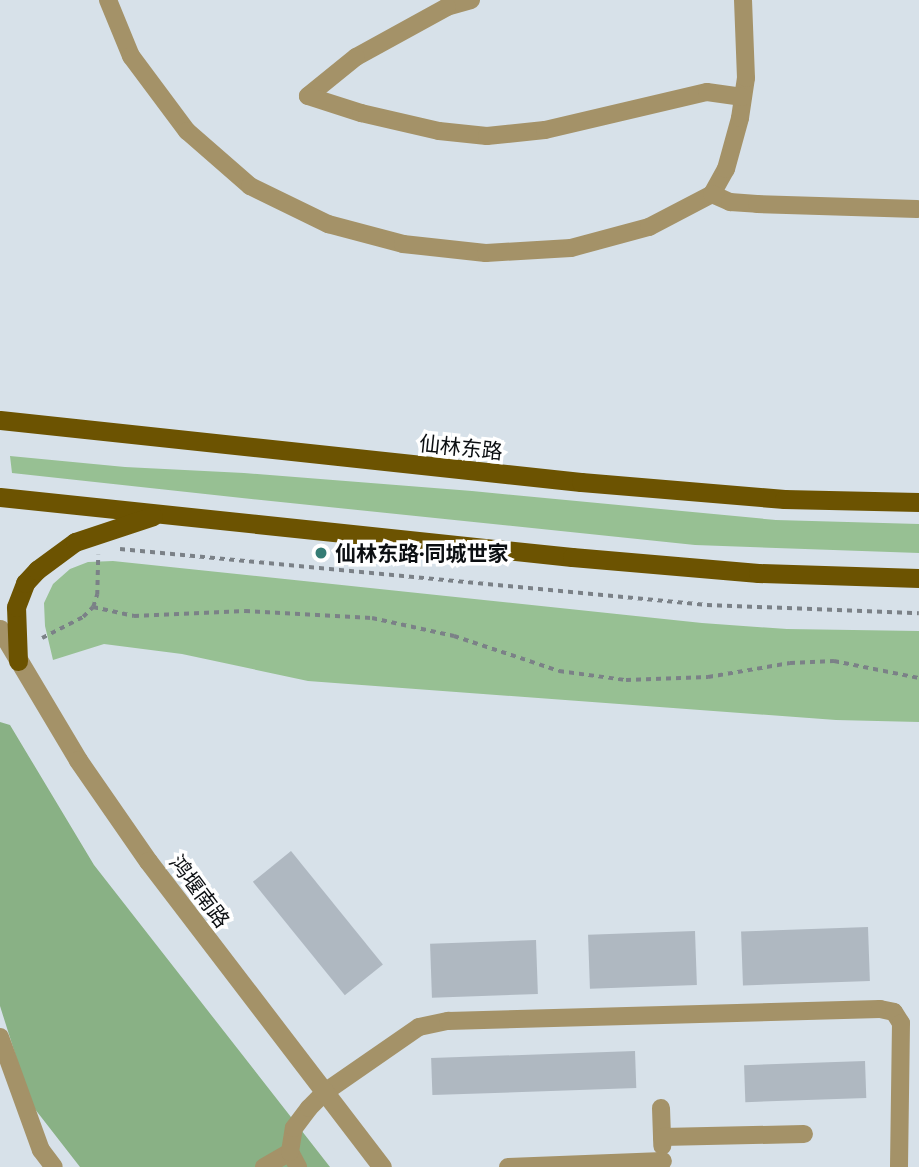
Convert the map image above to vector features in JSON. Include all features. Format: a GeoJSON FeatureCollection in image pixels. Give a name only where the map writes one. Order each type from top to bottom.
{"type":"FeatureCollection","features":[{"type":"Feature","properties":{"kind":"main road","name":"仙林东路"},"geometry":{"type":"LineString","coordinates":[[0,420],[594,484],[784,499],[919,502]]}},
{"type":"Feature","properties":{"kind":"main road"},"geometry":{"type":"LineString","coordinates":[[0,498],[401,541],[732,571],[919,578]]}},
{"type":"Feature","properties":{"kind":"main road"},"geometry":{"type":"LineString","coordinates":[[18,661],[16,607],[25,583],[37,570],[75,542],[158,514]]}},
{"type":"Feature","properties":{"kind":"street"},"geometry":{"type":"LineString","coordinates":[[108,0],[131,56],[187,131],[250,186],[328,224],[403,244],[486,253],[571,248],[649,227],[712,194],[726,169],[743,97],[746,45],[743,0]]}},
{"type":"Feature","properties":{"kind":"street"},"geometry":{"type":"LineString","coordinates":[[471,0],[447,7],[356,57],[308,96],[361,113],[439,131],[488,136],[545,130],[708,92],[743,97]]}},
{"type":"Feature","properties":{"kind":"street"},"geometry":{"type":"LineString","coordinates":[[712,194],[730,202],[757,204],[917,209]]}},
{"type":"Feature","properties":{"kind":"street","name":"鸿堰南路"},"geometry":{"type":"LineString","coordinates":[[0,629],[78,760],[148,861],[380,1166]]}},
{"type":"Feature","properties":{"kind":"street"},"geometry":{"type":"LineString","coordinates":[[264,1167],[294,1159],[294,1128],[325,1092],[419,1027],[448,1021],[880,1009],[894,1012],[901,1023],[899,1167]]}},
{"type":"Feature","properties":{"kind":"street"},"geometry":{"type":"LineString","coordinates":[[1,1041],[41,1150],[54,1167]]}},
{"type":"Feature","properties":{"kind":"street"},"geometry":{"type":"LineString","coordinates":[[508,1167],[663,1164],[661,1108]]}},
{"type":"Feature","properties":{"kind":"street"},"geometry":{"type":"LineString","coordinates":[[662,1137],[804,1134]]}},
{"type":"Feature","properties":{"kind":"path"},"geometry":{"type":"LineString","coordinates":[[110,549],[175,552],[740,608],[919,613]]}},
{"type":"Feature","properties":{"kind":"path"},"geometry":{"type":"LineString","coordinates":[[42,638],[83,617],[93,607],[97,595],[98,555]]}},
{"type":"Feature","properties":{"kind":"path"},"geometry":{"type":"LineString","coordinates":[[93,607],[134,616],[245,611],[372,618],[454,636],[559,671],[626,680],[708,677],[790,663],[834,661],[919,678]]}},
{"type":"Feature","properties":{"kind":"green space"},"geometry":{"type":"Polygon","coordinates":[[[10,456],[125,467],[244,473],[472,491],[776,520],[919,524],[919,553],[695,545],[242,498],[12,473],[10,456]]]}},
{"type":"Feature","properties":{"kind":"green space"},"geometry":{"type":"Polygon","coordinates":[[[113,561],[702,623],[787,629],[919,631],[919,722],[836,720],[308,681],[182,654],[104,644],[53,660],[45,626],[44,603],[53,584],[70,569],[88,562],[113,561]]]}},
{"type":"Feature","properties":{"kind":"green space"},"geometry":{"type":"Polygon","coordinates":[[[0,722],[10,725],[94,865],[330,1167],[80,1167],[31,1104],[0,1006],[0,722]]]}},
{"type":"Feature","properties":{"kind":"building"},"geometry":{"type":"Polygon","coordinates":[[[291,851],[383,964],[345,995],[253,882],[291,851]]]}},
{"type":"Feature","properties":{"kind":"building"},"geometry":{"type":"Polygon","coordinates":[[[868,927],[870,981],[743,985],[741,931],[868,927]]]}},
{"type":"Feature","properties":{"kind":"building"},"geometry":{"type":"Polygon","coordinates":[[[695,931],[697,985],[590,989],[588,935],[695,931]]]}},
{"type":"Feature","properties":{"kind":"building"},"geometry":{"type":"Polygon","coordinates":[[[536,940],[538,994],[432,998],[430,944],[536,940]]]}},
{"type":"Feature","properties":{"kind":"building"},"geometry":{"type":"Polygon","coordinates":[[[635,1051],[636,1088],[432,1095],[431,1058],[635,1051]]]}},
{"type":"Feature","properties":{"kind":"building"},"geometry":{"type":"Polygon","coordinates":[[[865,1061],[866,1098],[745,1102],[744,1065],[865,1061]]]}},
{"type":"Feature","properties":{"kind":"place","name":"仙林东路·同城世家"},"geometry":{"type":"Point","coordinates":[321,553]}}]}
